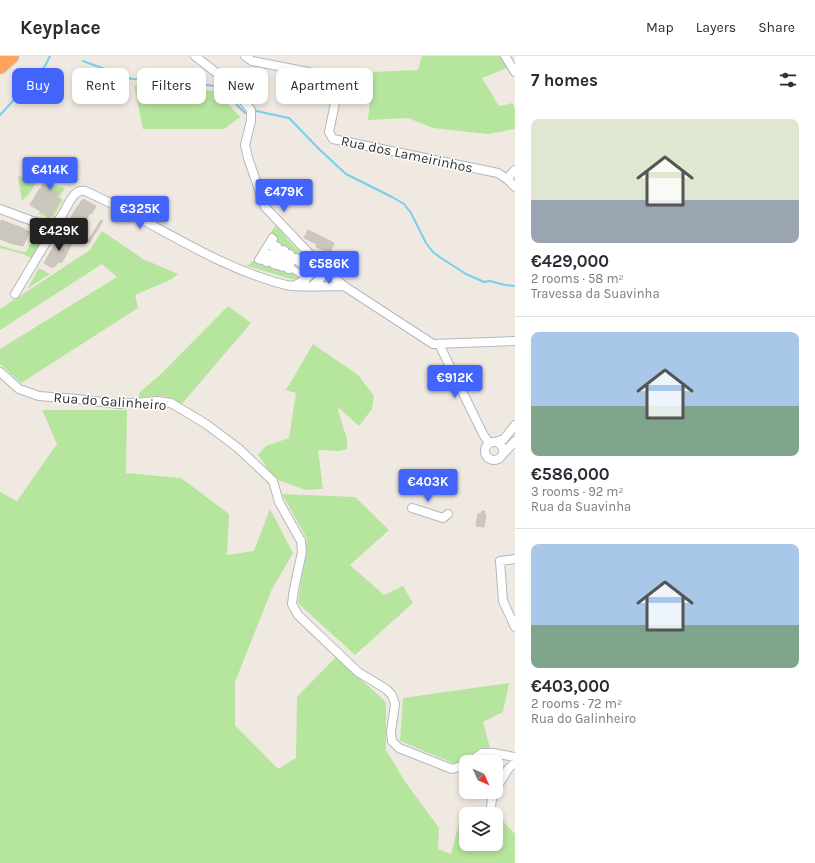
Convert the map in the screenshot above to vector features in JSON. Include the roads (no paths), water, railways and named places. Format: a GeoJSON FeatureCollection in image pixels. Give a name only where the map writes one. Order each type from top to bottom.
{"type":"FeatureCollection","features":[{"type":"Feature","properties":{"kind":"street"},"geometry":{"type":"LineString","coordinates":[[195,56],[227,81],[251,110],[251,121],[245,145],[265,207],[313,257],[344,286],[433,344],[515,341]]}},
{"type":"Feature","properties":{"kind":"street","name":"Rua dos Lameirinhos"},"geometry":{"type":"LineString","coordinates":[[245,56],[252,61],[334,77],[338,80],[339,84],[329,132],[333,139],[498,173],[507,179]]}},
{"type":"Feature","properties":{"kind":"street"},"geometry":{"type":"LineString","coordinates":[[505,56],[515,72]]}},
{"type":"Feature","properties":{"kind":"street"},"geometry":{"type":"LineString","coordinates":[[515,170],[507,179],[515,187]]}},
{"type":"Feature","properties":{"kind":"street"},"geometry":{"type":"LineString","coordinates":[[0,209],[43,224],[52,224],[60,218],[75,194],[80,191],[85,191],[230,266],[286,285],[344,286]]}},
{"type":"Feature","properties":{"kind":"street"},"geometry":{"type":"LineString","coordinates":[[15,294],[51,234],[52,224]]}},
{"type":"Feature","properties":{"kind":"street"},"geometry":{"type":"LineString","coordinates":[[307,274],[307,268],[296,261],[298,258],[296,257],[293,261],[288,259],[291,254],[289,253],[286,257],[282,255],[285,250],[282,249],[280,253],[276,251],[278,246],[276,245],[274,249],[270,246],[274,240],[272,237],[258,260],[261,261],[266,252],[271,254],[266,263],[268,263],[273,255],[277,258],[273,265],[276,266],[280,259],[284,261],[280,268],[283,268],[286,262],[291,265],[288,270],[291,268],[307,274],[324,268]]}},
{"type":"Feature","properties":{"kind":"street"},"geometry":{"type":"LineString","coordinates":[[294,285],[305,280],[313,257]]}},
{"type":"Feature","properties":{"kind":"street"},"geometry":{"type":"LineString","coordinates":[[311,286],[322,277],[324,268]]}},
{"type":"Feature","properties":{"kind":"street"},"geometry":{"type":"LineString","coordinates":[[439,344],[483,434],[500,444],[502,447],[502,455]]}},
{"type":"Feature","properties":{"kind":"street","name":"Rua do Galinheiro"},"geometry":{"type":"LineString","coordinates":[[0,372],[19,389],[39,396],[119,404],[158,401],[171,403],[218,432],[238,448],[273,481],[279,502],[301,541],[302,552],[292,604],[298,615],[358,672],[386,689],[392,695],[395,704],[390,732],[392,741],[399,748],[452,769],[459,766]]}},
{"type":"Feature","properties":{"kind":"street"},"geometry":{"type":"LineString","coordinates":[[515,425],[495,442],[485,448],[487,457],[495,460],[515,442]]}},
{"type":"Feature","properties":{"kind":"street"},"geometry":{"type":"LineString","coordinates":[[495,442],[508,438],[515,431]]}},
{"type":"Feature","properties":{"kind":"street"},"geometry":{"type":"LineString","coordinates":[[412,508],[443,518],[448,514]]}},
{"type":"Feature","properties":{"kind":"street"},"geometry":{"type":"LineString","coordinates":[[515,559],[500,561],[503,601],[515,627]]}},
{"type":"Feature","properties":{"kind":"street"},"geometry":{"type":"LineString","coordinates":[[479,755],[482,753],[493,752],[515,757]]}},
{"type":"Feature","properties":{"kind":"street"},"geometry":{"type":"LineString","coordinates":[[503,777],[508,769],[515,763]]}},
{"type":"Feature","properties":{"kind":"waterway"},"geometry":{"type":"LineString","coordinates":[[0,115],[45,66],[50,56]]}},
{"type":"Feature","properties":{"kind":"waterway"},"geometry":{"type":"LineString","coordinates":[[83,61],[132,79],[162,80],[215,86],[221,89],[245,113]]}},
{"type":"Feature","properties":{"kind":"waterway"},"geometry":{"type":"LineString","coordinates":[[256,111],[289,118],[346,174],[404,204],[411,213],[426,243],[433,252],[441,258],[466,274],[484,282],[490,281],[515,286]]}}]}
